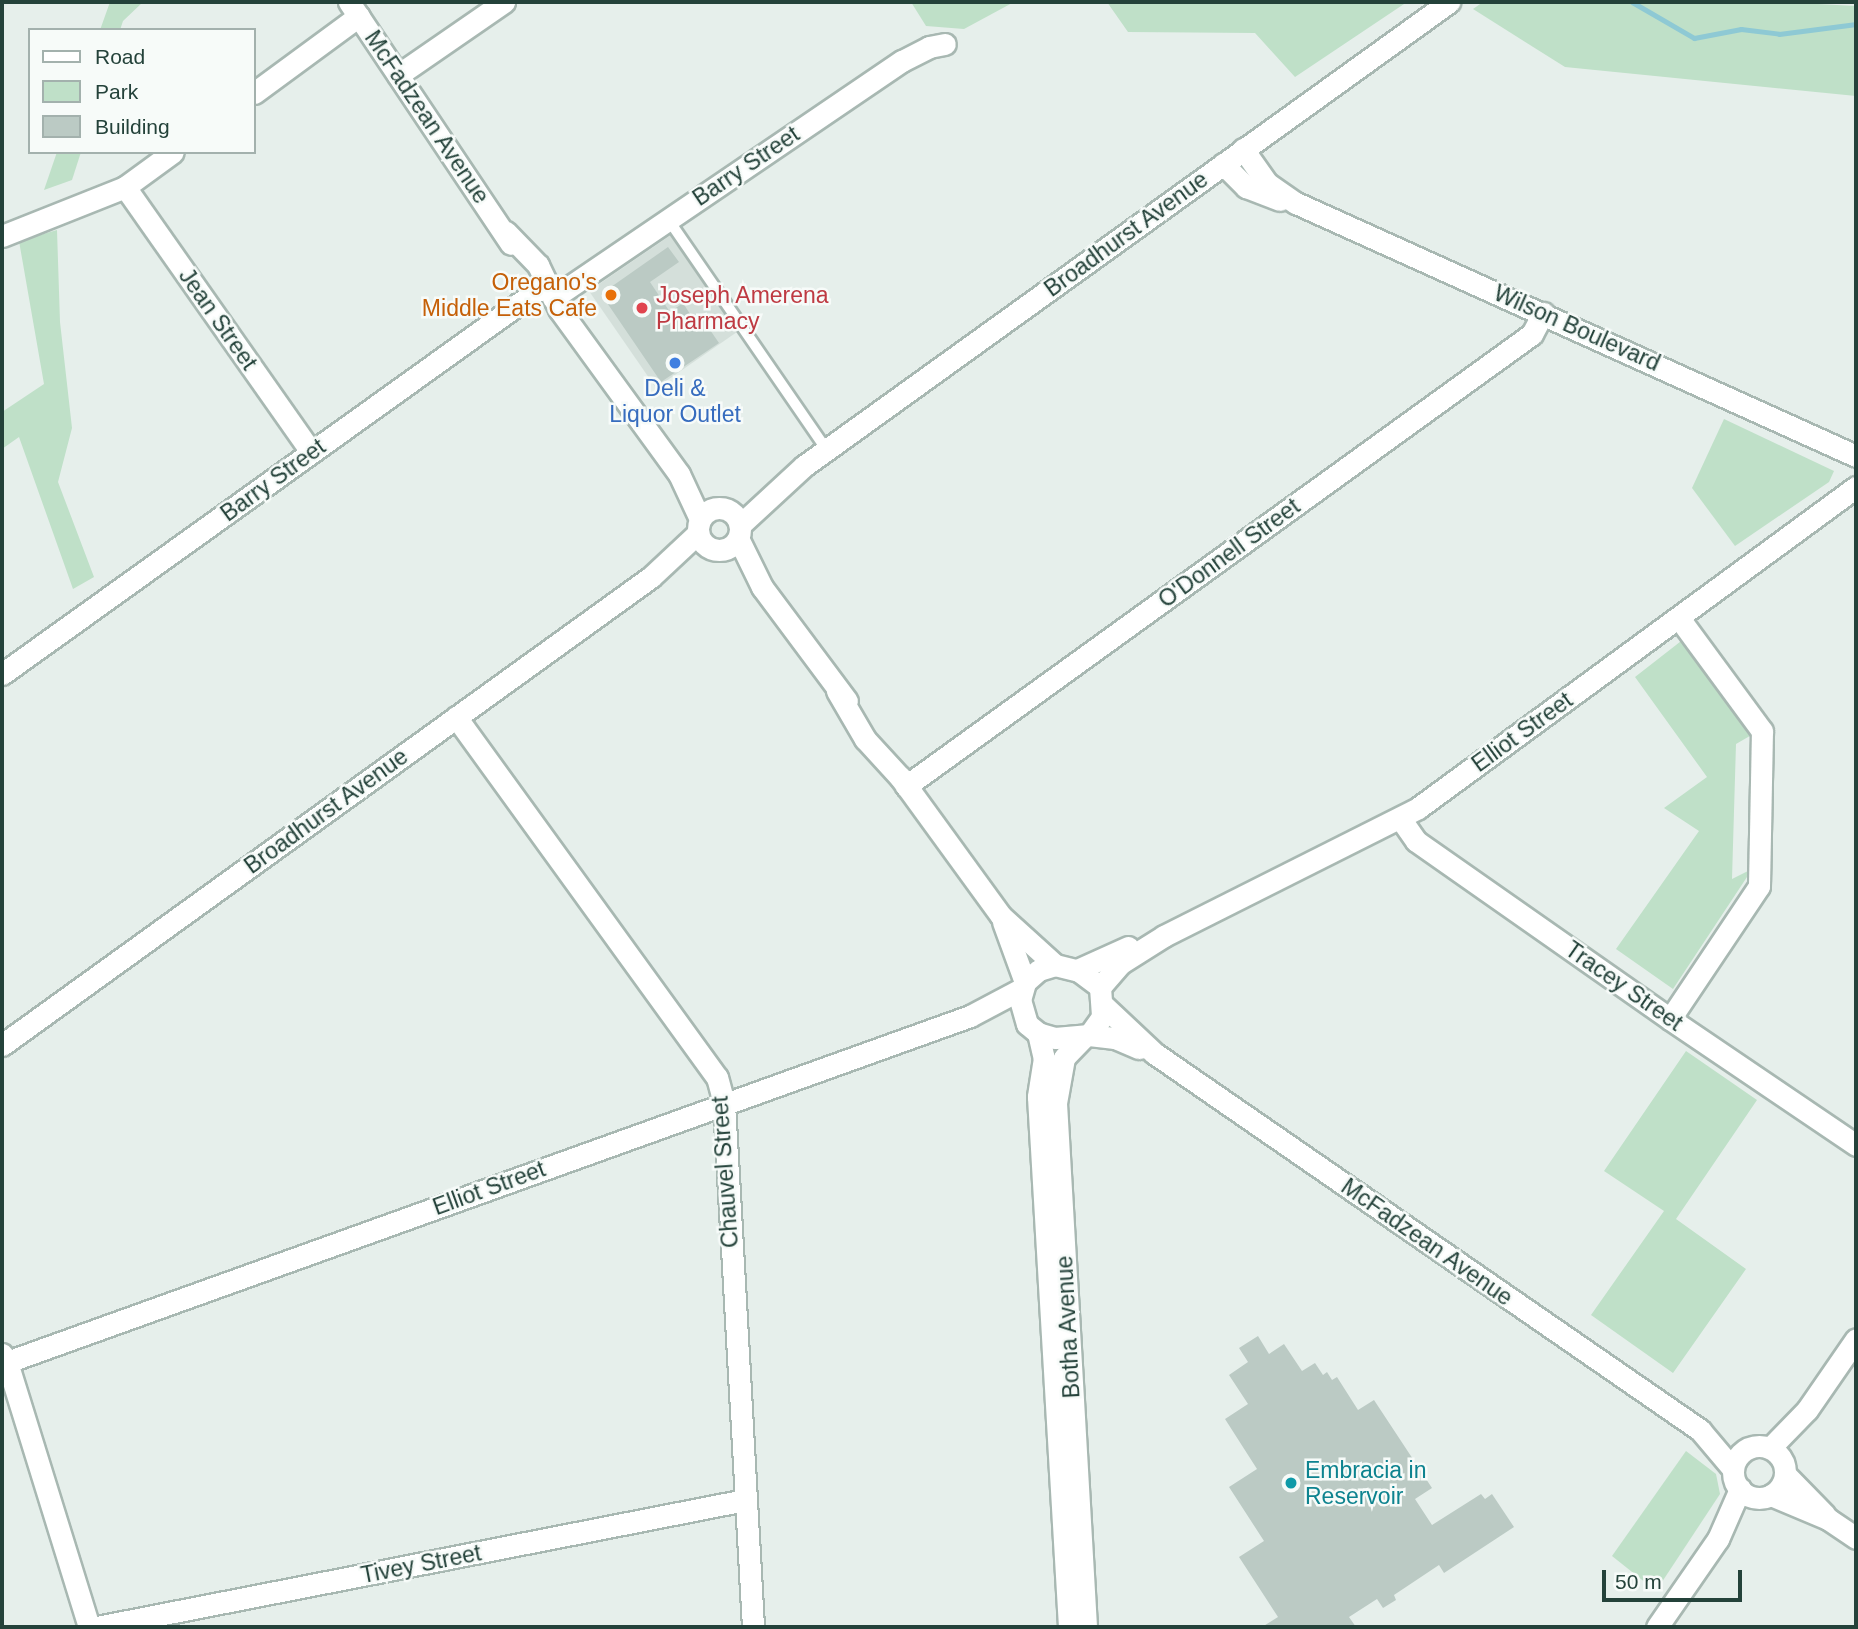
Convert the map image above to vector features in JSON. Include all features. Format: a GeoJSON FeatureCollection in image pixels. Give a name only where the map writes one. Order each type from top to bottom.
{"type":"FeatureCollection","features":[{"type":"Feature","properties":{"kind":"street"},"geometry":{"type":"LineString","coordinates":[[398,75],[504,2]]}},
{"type":"Feature","properties":{"kind":"street","name":"Broadhurst Avenue"},"geometry":{"type":"LineString","coordinates":[[2,1045],[1449,2]]}},
{"type":"Feature","properties":{"kind":"street"},"geometry":{"type":"LineString","coordinates":[[256,91],[354,9]]}},
{"type":"Feature","properties":{"kind":"street","name":"McFadzean Avenue"},"geometry":{"type":"LineString","coordinates":[[354,9],[506,232],[526,271],[549,292],[837,691],[865,740],[903,781],[1001,916],[1055,965]]}},
{"type":"Feature","properties":{"kind":"street","name":"Barry Street"},"geometry":{"type":"LineString","coordinates":[[2,674],[311,452],[549,292],[668,219],[902,61],[929,47],[945,44]]}},
{"type":"Feature","properties":{"kind":"street","name":"Wilson Boulevard"},"geometry":{"type":"LineString","coordinates":[[1244,149],[1267,183],[1296,203],[1856,456]]}},
{"type":"Feature","properties":{"kind":"street"},"geometry":{"type":"LineString","coordinates":[[2,236],[125,187],[170,154]]}},
{"type":"Feature","properties":{"kind":"street","name":"Wilson Boulevard"},"geometry":{"type":"LineString","coordinates":[[1223,164],[1246,187],[1268,197],[1296,203]]}},
{"type":"Feature","properties":{"kind":"street","name":"Jean Street"},"geometry":{"type":"LineString","coordinates":[[125,187],[311,452]]}},
{"type":"Feature","properties":{"kind":"street","name":"O'Donnell Street"},"geometry":{"type":"LineString","coordinates":[[903,781],[1532,334],[1542,313]]}},
{"type":"Feature","properties":{"kind":"street","name":"Elliot Street"},"geometry":{"type":"LineString","coordinates":[[1102,997],[1121,962],[1164,936],[1400,818],[1856,488]]}},
{"type":"Feature","properties":{"kind":"street"},"geometry":{"type":"LineString","coordinates":[[1670,1019],[1759,886],[1762,731],[1679,618]]}},
{"type":"Feature","properties":{"kind":"street","name":"Chauvel Street"},"geometry":{"type":"LineString","coordinates":[[456,717],[717,1077],[724,1103],[753,1627]]}},
{"type":"Feature","properties":{"kind":"street","name":"Tracey Street"},"geometry":{"type":"LineString","coordinates":[[1400,818],[1416,841],[1856,1145]]}},
{"type":"Feature","properties":{"kind":"street","name":"McFadzean Avenue"},"geometry":{"type":"LineString","coordinates":[[1001,916],[1023,986]]}},
{"type":"Feature","properties":{"kind":"street","name":"Elliot Street"},"geometry":{"type":"LineString","coordinates":[[1077,970],[1164,936]]}},
{"type":"Feature","properties":{"kind":"street"},"geometry":{"type":"LineString","coordinates":[[1055,965],[1077,970],[1090,977],[1102,997],[1097,1027],[1087,1035],[1055,1038],[1038,1033],[1027,1024],[1023,1016],[1023,986],[1039,970],[1055,965]]}},
{"type":"Feature","properties":{"kind":"street","name":"Elliot Street"},"geometry":{"type":"LineString","coordinates":[[5,1358],[970,1016],[1023,986]]}},
{"type":"Feature","properties":{"kind":"street","name":"McFadzean Avenue"},"geometry":{"type":"LineString","coordinates":[[1102,997],[1154,1054]]}},
{"type":"Feature","properties":{"kind":"street","name":"Elliot Street"},"geometry":{"type":"LineString","coordinates":[[970,1016],[1002,1012],[1023,1016]]}},
{"type":"Feature","properties":{"kind":"street","name":"Botha Avenue"},"geometry":{"type":"LineString","coordinates":[[1038,1033],[1045,1058],[1038,1097],[1054,1228],[1077,1618]]}},
{"type":"Feature","properties":{"kind":"street","name":"McFadzean Avenue"},"geometry":{"type":"LineString","coordinates":[[1087,1035],[1115,1038],[1154,1054],[1700,1430],[1772,1458],[1828,1519]]}},
{"type":"Feature","properties":{"kind":"street","name":"Botha Avenue"},"geometry":{"type":"LineString","coordinates":[[1054,1228],[1058,1081],[1064,1058],[1087,1035]]}},
{"type":"Feature","properties":{"kind":"street"},"geometry":{"type":"LineString","coordinates":[[1750,1488],[1778,1490],[1772,1458],[1856,1339]]}},
{"type":"Feature","properties":{"kind":"street"},"geometry":{"type":"LineString","coordinates":[[5,1358],[89,1627]]}},
{"type":"Feature","properties":{"kind":"street","name":"McFadzean Avenue"},"geometry":{"type":"LineString","coordinates":[[1700,1430],[1750,1488],[1828,1519],[1856,1538]]}},
{"type":"Feature","properties":{"kind":"street"},"geometry":{"type":"LineString","coordinates":[[1750,1488],[1739,1455],[1772,1458]]}},
{"type":"Feature","properties":{"kind":"street"},"geometry":{"type":"LineString","coordinates":[[1657,1627],[1750,1488]]}},
{"type":"Feature","properties":{"kind":"street","name":"Tivey Street"},"geometry":{"type":"LineString","coordinates":[[97,1627],[745,1500]]}},
{"type":"Feature","properties":{"kind":"lane"},"geometry":{"type":"LineString","coordinates":[[668,219],[827,450]]}},
{"type":"Feature","properties":{"kind":"shaded area"},"geometry":{"type":"Polygon","coordinates":[[[671,235],[737,332],[656,388],[589,291],[671,235]]]}},
{"type":"Feature","properties":{"kind":"green space"},"geometry":{"type":"Polygon","coordinates":[[[110,2],[143,2],[123,21],[121,28],[101,28],[110,2]]]}},
{"type":"Feature","properties":{"kind":"green space"},"geometry":{"type":"Polygon","coordinates":[[[911,2],[1014,2],[964,29],[926,26],[911,2]]]}},
{"type":"Feature","properties":{"kind":"green space"},"geometry":{"type":"Polygon","coordinates":[[[1107,2],[1407,2],[1295,77],[1255,33],[1128,32],[1107,2]]]}},
{"type":"Feature","properties":{"kind":"green space"},"geometry":{"type":"Polygon","coordinates":[[[1483,2],[1780,2],[1856,6],[1856,96],[1565,67],[1473,9],[1483,2]]]}},
{"type":"Feature","properties":{"kind":"green space"},"geometry":{"type":"Polygon","coordinates":[[[56,154],[80,154],[72,180],[44,190],[56,154]]]}},
{"type":"Feature","properties":{"kind":"green space"},"geometry":{"type":"Polygon","coordinates":[[[57,230],[60,322],[72,428],[58,482],[94,577],[73,589],[19,437],[2,449],[2,412],[44,384],[19,241],[57,230]]]}},
{"type":"Feature","properties":{"kind":"green space"},"geometry":{"type":"Polygon","coordinates":[[[1724,419],[1834,471],[1829,482],[1735,546],[1692,488],[1724,419]]]}},
{"type":"Feature","properties":{"kind":"green space"},"geometry":{"type":"Polygon","coordinates":[[[1685,638],[1755,733],[1736,744],[1732,879],[1748,871],[1747,877],[1673,989],[1616,949],[1699,831],[1664,808],[1707,777],[1635,677],[1685,638]]]}},
{"type":"Feature","properties":{"kind":"green space"},"geometry":{"type":"Polygon","coordinates":[[[1686,1051],[1757,1100],[1676,1219],[1746,1269],[1673,1373],[1591,1315],[1664,1211],[1604,1171],[1686,1051]]]}},
{"type":"Feature","properties":{"kind":"green space"},"geometry":{"type":"Polygon","coordinates":[[[1686,1451],[1716,1474],[1720,1494],[1656,1591],[1612,1556],[1686,1451]]]}},
{"type":"Feature","properties":{"kind":"building"},"geometry":{"type":"Polygon","coordinates":[[[668,247],[679,262],[650,282],[670,312],[683,303],[701,331],[708,327],[719,343],[661,382],[601,294],[668,247]]]}},
{"type":"Feature","properties":{"kind":"building","name":"Embracia in Reservoir"},"geometry":{"type":"Polygon","coordinates":[[[1258,1336],[1269,1354],[1284,1344],[1302,1371],[1315,1363],[1323,1375],[1327,1372],[1332,1380],[1337,1377],[1358,1410],[1374,1400],[1432,1488],[1415,1499],[1432,1525],[1481,1494],[1485,1499],[1492,1494],[1514,1527],[1444,1573],[1439,1565],[1394,1595],[1396,1600],[1383,1608],[1377,1599],[1349,1617],[1356,1627],[1262,1627],[1278,1617],[1239,1557],[1264,1541],[1229,1487],[1257,1469],[1225,1419],[1248,1404],[1229,1375],[1248,1362],[1239,1348],[1258,1336]]]}},
{"type":"Feature","properties":{"kind":"waterway"},"geometry":{"type":"LineString","coordinates":[[1632,2],[1694,38],[1741,29],[1779,34],[1856,24]]}},
{"type":"Feature","properties":{"kind":"place","name":"Oregano's Middle Eats Cafe"},"geometry":{"type":"Point","coordinates":[611,295]}},
{"type":"Feature","properties":{"kind":"place","name":"Joseph Amerena Pharmacy"},"geometry":{"type":"Point","coordinates":[642,308]}},
{"type":"Feature","properties":{"kind":"place","name":"Deli & Liquor Outlet"},"geometry":{"type":"Point","coordinates":[675,363]}},
{"type":"Feature","properties":{"kind":"place","name":"Embracia in Reservoir"},"geometry":{"type":"Point","coordinates":[1291,1483]}}]}
